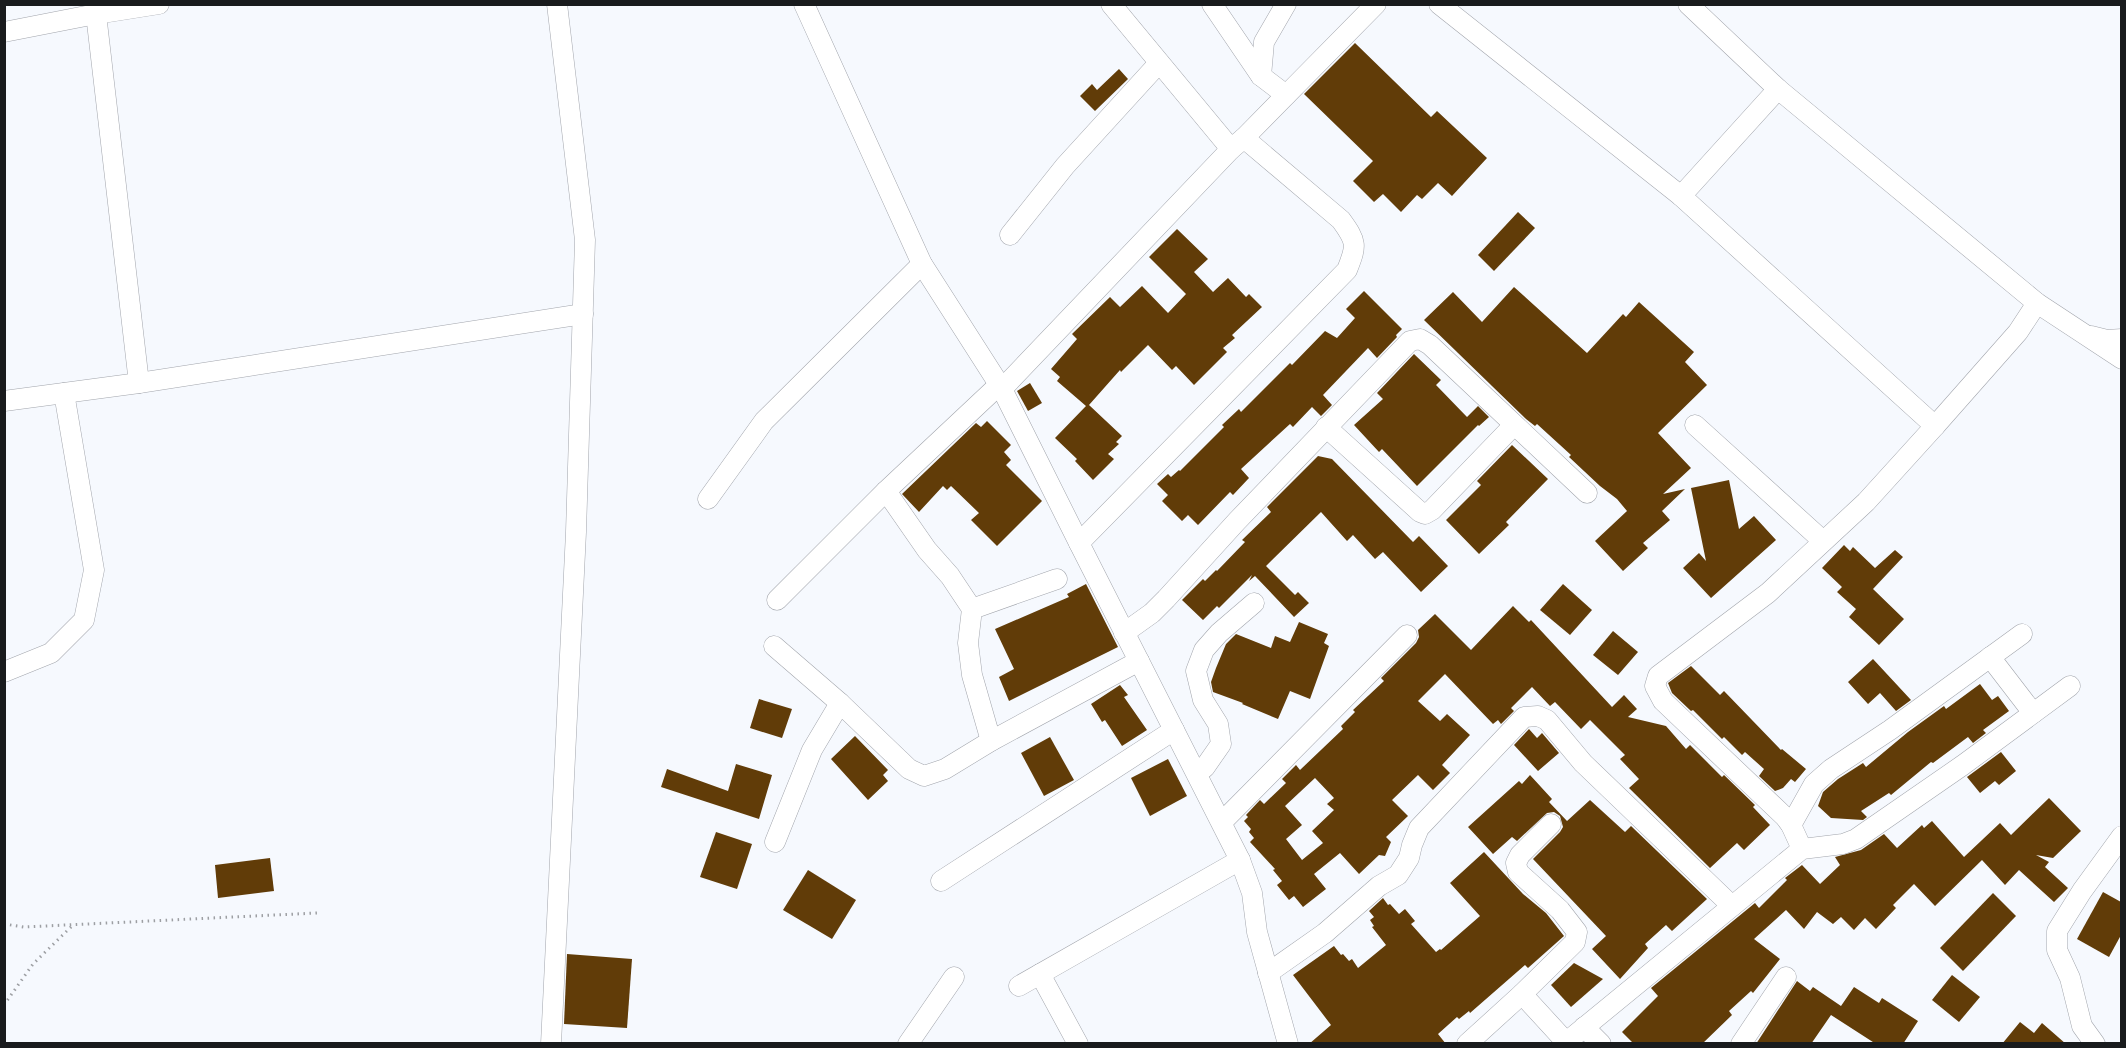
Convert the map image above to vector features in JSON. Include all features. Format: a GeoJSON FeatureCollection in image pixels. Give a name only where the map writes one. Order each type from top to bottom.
{"type":"FeatureCollection","features":[{"type":"Feature","properties":{"kind":"street"},"geometry":{"type":"LineString","coordinates":[[4,32],[159,4]]}},
{"type":"Feature","properties":{"kind":"street"},"geometry":{"type":"LineString","coordinates":[[551,1044],[576,532],[585,240],[557,4]]}},
{"type":"Feature","properties":{"kind":"street"},"geometry":{"type":"LineString","coordinates":[[804,4],[922,264],[1001,386],[1240,860],[1252,893],[1257,932],[1288,1044]]}},
{"type":"Feature","properties":{"kind":"street"},"geometry":{"type":"LineString","coordinates":[[1079,543],[1347,270],[1355,250],[1351,235],[1341,220],[1237,143],[1159,63],[1111,4]]}},
{"type":"Feature","properties":{"kind":"street"},"geometry":{"type":"LineString","coordinates":[[1212,4],[1261,76],[1286,95]]}},
{"type":"Feature","properties":{"kind":"street"},"geometry":{"type":"LineString","coordinates":[[1261,76],[1264,42],[1286,4]]}},
{"type":"Feature","properties":{"kind":"street"},"geometry":{"type":"LineString","coordinates":[[777,600],[886,491],[1001,386],[1237,143],[1376,4]]}},
{"type":"Feature","properties":{"kind":"street"},"geometry":{"type":"LineString","coordinates":[[1439,4],[1681,196],[1935,426]]}},
{"type":"Feature","properties":{"kind":"street"},"geometry":{"type":"LineString","coordinates":[[1688,4],[1778,89],[2037,303],[2121,359]]}},
{"type":"Feature","properties":{"kind":"street"},"geometry":{"type":"LineString","coordinates":[[96,14],[139,383]]}},
{"type":"Feature","properties":{"kind":"street"},"geometry":{"type":"LineString","coordinates":[[1010,235],[1065,166],[1159,63]]}},
{"type":"Feature","properties":{"kind":"street"},"geometry":{"type":"LineString","coordinates":[[1681,196],[1778,89]]}},
{"type":"Feature","properties":{"kind":"street"},"geometry":{"type":"LineString","coordinates":[[708,499],[764,422],[922,264]]}},
{"type":"Feature","properties":{"kind":"street"},"geometry":{"type":"LineString","coordinates":[[1802,849],[1791,825],[1664,701],[1655,686],[1658,676],[1768,593],[1866,502],[2018,332],[2037,303]]}},
{"type":"Feature","properties":{"kind":"street"},"geometry":{"type":"LineString","coordinates":[[4,401],[139,383],[583,314]]}},
{"type":"Feature","properties":{"kind":"street"},"geometry":{"type":"LineString","coordinates":[[2083,334],[2107,340],[2121,339]]}},
{"type":"Feature","properties":{"kind":"street"},"geometry":{"type":"LineString","coordinates":[[1124,633],[1152,613],[1166,599],[1326,427],[1410,341],[1420,339],[1430,345],[1587,493]]}},
{"type":"Feature","properties":{"kind":"street"},"geometry":{"type":"LineString","coordinates":[[4,672],[51,653],[84,620],[94,570],[64,393]]}},
{"type":"Feature","properties":{"kind":"street"},"geometry":{"type":"LineString","coordinates":[[1326,427],[1425,514],[1432,510],[1514,425]]}},
{"type":"Feature","properties":{"kind":"street"},"geometry":{"type":"LineString","coordinates":[[1695,425],[1823,541]]}},
{"type":"Feature","properties":{"kind":"street"},"geometry":{"type":"LineString","coordinates":[[886,491],[927,550],[956,583],[972,609],[968,643],[972,675],[991,741]]}},
{"type":"Feature","properties":{"kind":"street"},"geometry":{"type":"LineString","coordinates":[[972,609],[1057,579]]}},
{"type":"Feature","properties":{"kind":"street"},"geometry":{"type":"LineString","coordinates":[[1197,774],[1205,768],[1221,744],[1218,724],[1203,700],[1196,671],[1204,650],[1219,633],[1254,603]]}},
{"type":"Feature","properties":{"kind":"street"},"geometry":{"type":"LineString","coordinates":[[1791,825],[1814,784],[1831,769],[1890,730],[2022,634]]}},
{"type":"Feature","properties":{"kind":"street"},"geometry":{"type":"LineString","coordinates":[[1222,822],[1407,635]]}},
{"type":"Feature","properties":{"kind":"street"},"geometry":{"type":"LineString","coordinates":[[774,646],[840,703],[909,769],[924,776],[945,769],[991,741],[1139,662]]}},
{"type":"Feature","properties":{"kind":"street"},"geometry":{"type":"LineString","coordinates":[[1990,657],[2033,713]]}},
{"type":"Feature","properties":{"kind":"street"},"geometry":{"type":"LineString","coordinates":[[1522,994],[1565,1043],[1802,849],[1843,844],[1856,839],[1963,765],[2070,686]]}},
{"type":"Feature","properties":{"kind":"street"},"geometry":{"type":"LineString","coordinates":[[775,842],[812,750],[840,703]]}},
{"type":"Feature","properties":{"kind":"street"},"geometry":{"type":"LineString","coordinates":[[1268,973],[1325,933],[1379,886],[1398,876],[1409,858],[1419,828],[1524,717],[1538,716],[1547,720],[1583,763],[1732,906]]}},
{"type":"Feature","properties":{"kind":"street"},"geometry":{"type":"LineString","coordinates":[[941,881],[1174,730]]}},
{"type":"Feature","properties":{"kind":"street"},"geometry":{"type":"LineString","coordinates":[[1467,1044],[1575,942],[1577,932],[1560,910],[1518,872],[1516,863],[1520,855],[1551,824]]}},
{"type":"Feature","properties":{"kind":"street"},"geometry":{"type":"LineString","coordinates":[[2096,1044],[2082,1026],[2070,978],[2057,950],[2056,931],[2121,836]]}},
{"type":"Feature","properties":{"kind":"street"},"geometry":{"type":"LineString","coordinates":[[1019,986],[1240,860]]}},
{"type":"Feature","properties":{"kind":"street"},"geometry":{"type":"LineString","coordinates":[[1040,974],[1078,1044]]}},
{"type":"Feature","properties":{"kind":"street"},"geometry":{"type":"LineString","coordinates":[[908,1044],[954,977]]}},
{"type":"Feature","properties":{"kind":"street"},"geometry":{"type":"LineString","coordinates":[[1741,1044],[1786,977]]}},
{"type":"Feature","properties":{"kind":"street"},"geometry":{"type":"LineString","coordinates":[[1584,1027],[1601,1044]]}},
{"type":"Feature","properties":{"kind":"path"},"geometry":{"type":"LineString","coordinates":[[4,924],[24,927],[317,913]]}},
{"type":"Feature","properties":{"kind":"path"},"geometry":{"type":"LineString","coordinates":[[4,1005],[33,964],[74,923]]}},
{"type":"Feature","properties":{"kind":"building"},"geometry":{"type":"Polygon","coordinates":[[[1355,43],[1431,117],[1437,111],[1487,158],[1452,196],[1438,183],[1422,199],[1417,195],[1401,212],[1383,194],[1374,202],[1353,181],[1373,161],[1304,94],[1355,43]]]}},
{"type":"Feature","properties":{"kind":"building"},"geometry":{"type":"Polygon","coordinates":[[[1119,69],[1128,79],[1095,111],[1080,96],[1092,84],[1097,90],[1119,69]]]}},
{"type":"Feature","properties":{"kind":"building"},"geometry":{"type":"Polygon","coordinates":[[[1518,212],[1535,228],[1494,271],[1478,255],[1518,212]]]}},
{"type":"Feature","properties":{"kind":"building"},"geometry":{"type":"Polygon","coordinates":[[[1177,229],[1208,259],[1194,272],[1213,292],[1228,278],[1246,297],[1249,294],[1262,307],[1232,335],[1235,338],[1223,348],[1227,352],[1194,385],[1176,366],[1172,370],[1148,345],[1121,372],[1120,370],[1089,405],[1122,436],[1116,442],[1119,444],[1108,454],[1114,459],[1093,480],[1075,461],[1077,459],[1055,438],[1086,406],[1057,381],[1060,377],[1051,369],[1077,339],[1072,334],[1110,297],[1120,307],[1142,286],[1168,313],[1186,294],[1149,257],[1177,229]]]}},
{"type":"Feature","properties":{"kind":"building"},"geometry":{"type":"Polygon","coordinates":[[[1514,287],[1587,353],[1623,314],[1626,317],[1639,302],[1694,352],[1685,362],[1707,385],[1658,433],[1691,468],[1663,494],[1685,489],[1662,511],[1670,520],[1643,543],[1648,548],[1623,571],[1595,541],[1627,511],[1617,499],[1569,457],[1571,455],[1537,424],[1535,426],[1526,419],[1424,320],[1453,292],[1482,322],[1514,287]]]}},
{"type":"Feature","properties":{"kind":"building"},"geometry":{"type":"Polygon","coordinates":[[[1364,291],[1402,329],[1396,335],[1397,337],[1377,358],[1368,348],[1323,395],[1332,405],[1321,416],[1312,407],[1293,427],[1290,424],[1241,469],[1249,478],[1233,495],[1230,492],[1198,525],[1188,515],[1182,521],[1162,501],[1168,495],[1157,484],[1168,474],[1171,477],[1180,471],[1224,427],[1222,425],[1239,409],[1241,412],[1325,331],[1337,338],[1355,318],[1346,309],[1364,291]]]}},
{"type":"Feature","properties":{"kind":"building"},"geometry":{"type":"Polygon","coordinates":[[[1414,354],[1441,380],[1436,385],[1467,417],[1478,406],[1489,417],[1478,425],[1417,486],[1382,449],[1379,452],[1354,425],[1383,399],[1377,393],[1414,354]]]}},
{"type":"Feature","properties":{"kind":"building"},"geometry":{"type":"Polygon","coordinates":[[[1030,383],[1042,403],[1028,411],[1017,391],[1030,383]]]}},
{"type":"Feature","properties":{"kind":"building"},"geometry":{"type":"Polygon","coordinates":[[[987,421],[1011,445],[1004,452],[1011,460],[1006,465],[1042,501],[997,546],[971,520],[979,513],[951,486],[947,490],[943,486],[919,512],[902,494],[976,423],[981,427],[987,421]]]}},
{"type":"Feature","properties":{"kind":"building"},"geometry":{"type":"Polygon","coordinates":[[[1512,445],[1548,479],[1506,522],[1509,525],[1479,554],[1446,520],[1481,485],[1477,481],[1512,445]]]}},
{"type":"Feature","properties":{"kind":"building"},"geometry":{"type":"Polygon","coordinates":[[[1318,456],[1332,459],[1413,542],[1419,536],[1448,566],[1421,592],[1383,552],[1375,559],[1353,535],[1347,541],[1321,512],[1266,566],[1295,595],[1298,592],[1309,603],[1294,617],[1255,576],[1249,581],[1252,575],[1219,608],[1217,606],[1203,620],[1182,600],[1203,579],[1205,581],[1217,571],[1245,542],[1242,540],[1271,512],[1267,507],[1318,456]]]}},
{"type":"Feature","properties":{"kind":"building"},"geometry":{"type":"Polygon","coordinates":[[[1729,480],[1739,529],[1754,516],[1776,540],[1711,598],[1683,568],[1699,553],[1706,561],[1691,488],[1729,480]]]}},
{"type":"Feature","properties":{"kind":"building"},"geometry":{"type":"Polygon","coordinates":[[[1844,545],[1850,551],[1853,547],[1875,568],[1895,550],[1903,557],[1873,589],[1904,619],[1879,645],[1849,617],[1856,609],[1837,592],[1842,587],[1822,568],[1844,545]]]}},
{"type":"Feature","properties":{"kind":"building"},"geometry":{"type":"Polygon","coordinates":[[[1086,584],[1118,647],[1009,701],[999,677],[1014,669],[995,629],[1069,597],[1067,594],[1086,584]]]}},
{"type":"Feature","properties":{"kind":"building"},"geometry":{"type":"Polygon","coordinates":[[[1563,584],[1592,610],[1570,635],[1540,610],[1563,584]]]}},
{"type":"Feature","properties":{"kind":"building"},"geometry":{"type":"Polygon","coordinates":[[[1513,606],[1529,622],[1531,620],[1612,707],[1624,695],[1637,709],[1628,717],[1666,726],[1686,749],[1690,745],[1722,777],[1724,775],[1755,805],[1753,807],[1770,825],[1744,850],[1737,843],[1710,868],[1629,788],[1639,779],[1620,759],[1625,755],[1590,720],[1581,729],[1555,702],[1550,706],[1532,687],[1511,708],[1514,711],[1501,724],[1498,720],[1493,724],[1445,674],[1418,701],[1440,721],[1447,714],[1470,735],[1442,765],[1450,773],[1433,790],[1418,775],[1392,800],[1408,816],[1386,837],[1391,842],[1385,856],[1379,855],[1359,874],[1340,853],[1314,874],[1326,889],[1303,907],[1294,896],[1289,900],[1277,885],[1282,881],[1273,870],[1275,869],[1250,842],[1254,838],[1249,832],[1251,829],[1244,821],[1248,817],[1246,815],[1260,800],[1264,804],[1286,783],[1282,779],[1296,765],[1300,770],[1343,729],[1341,726],[1355,712],[1353,710],[1384,681],[1381,678],[1416,643],[1419,637],[1418,630],[1435,614],[1471,650],[1513,606]],[[1315,778],[1285,806],[1302,825],[1286,839],[1302,860],[1323,843],[1312,831],[1334,810],[1327,804],[1334,798],[1315,778]]]}},
{"type":"Feature","properties":{"kind":"building"},"geometry":{"type":"Polygon","coordinates":[[[1299,622],[1328,634],[1324,643],[1329,646],[1310,699],[1290,691],[1278,719],[1213,692],[1211,682],[1216,668],[1226,644],[1236,634],[1271,648],[1275,636],[1290,642],[1299,622]]]}},
{"type":"Feature","properties":{"kind":"building"},"geometry":{"type":"Polygon","coordinates":[[[1613,631],[1638,652],[1618,675],[1593,655],[1613,631]]]}},
{"type":"Feature","properties":{"kind":"building"},"geometry":{"type":"Polygon","coordinates":[[[1873,659],[1911,700],[1896,711],[1880,693],[1868,704],[1848,682],[1873,659]]]}},
{"type":"Feature","properties":{"kind":"building"},"geometry":{"type":"Polygon","coordinates":[[[1691,666],[1720,695],[1724,691],[1781,750],[1806,769],[1795,782],[1791,779],[1783,788],[1775,791],[1759,776],[1764,769],[1745,752],[1742,755],[1724,737],[1722,739],[1672,693],[1668,683],[1691,666]]]}},
{"type":"Feature","properties":{"kind":"building"},"geometry":{"type":"Polygon","coordinates":[[[1980,684],[1992,700],[1998,696],[2009,711],[1983,730],[1986,733],[1973,743],[1968,737],[1933,763],[1931,762],[1891,795],[1889,793],[1861,811],[1867,817],[1863,820],[1831,818],[1818,806],[1823,792],[1838,779],[1863,763],[1866,767],[1908,732],[1944,706],[1946,709],[1980,684]]]}},
{"type":"Feature","properties":{"kind":"building"},"geometry":{"type":"Polygon","coordinates":[[[1120,685],[1128,695],[1124,697],[1147,730],[1122,746],[1105,720],[1102,722],[1091,704],[1120,685]]]}},
{"type":"Feature","properties":{"kind":"building"},"geometry":{"type":"Polygon","coordinates":[[[759,699],[792,709],[782,738],[750,728],[759,699]]]}},
{"type":"Feature","properties":{"kind":"building"},"geometry":{"type":"Polygon","coordinates":[[[1529,729],[1537,738],[1542,733],[1559,753],[1538,771],[1514,745],[1529,729]]]}},
{"type":"Feature","properties":{"kind":"building"},"geometry":{"type":"Polygon","coordinates":[[[855,736],[888,770],[883,775],[888,781],[868,800],[831,759],[855,736]]]}},
{"type":"Feature","properties":{"kind":"building"},"geometry":{"type":"Polygon","coordinates":[[[1050,737],[1074,780],[1044,796],[1021,753],[1050,737]]]}},
{"type":"Feature","properties":{"kind":"building"},"geometry":{"type":"Polygon","coordinates":[[[2001,752],[2016,771],[1999,785],[1995,781],[1980,793],[1967,777],[2001,752]]]}},
{"type":"Feature","properties":{"kind":"building"},"geometry":{"type":"Polygon","coordinates":[[[1168,759],[1187,796],[1150,816],[1131,778],[1168,759]]]}},
{"type":"Feature","properties":{"kind":"building"},"geometry":{"type":"Polygon","coordinates":[[[736,764],[772,775],[759,819],[661,787],[667,769],[728,791],[736,764]]]}},
{"type":"Feature","properties":{"kind":"building"},"geometry":{"type":"Polygon","coordinates":[[[1530,775],[1552,799],[1549,802],[1567,821],[1590,800],[1625,832],[1631,826],[1707,899],[1672,931],[1666,925],[1645,944],[1648,948],[1620,979],[1592,949],[1606,936],[1533,859],[1560,832],[1563,827],[1560,816],[1554,812],[1547,813],[1517,841],[1512,837],[1493,854],[1468,827],[1519,781],[1522,784],[1530,775]]]}},
{"type":"Feature","properties":{"kind":"building"},"geometry":{"type":"Polygon","coordinates":[[[2049,798],[2081,831],[2053,858],[2036,855],[2049,862],[2045,867],[2068,888],[2054,902],[2019,870],[2005,885],[1982,860],[1935,906],[1914,884],[1893,905],[1896,908],[1876,929],[1865,918],[1854,930],[1841,917],[1833,924],[1817,912],[1804,929],[1786,910],[1754,939],[1780,959],[1753,993],[1751,991],[1729,1011],[1732,1015],[1702,1044],[1633,1043],[1622,1032],[1658,996],[1651,988],[1755,903],[1759,908],[1787,880],[1785,878],[1802,865],[1820,884],[1840,865],[1835,857],[1861,850],[1884,834],[1897,848],[1922,825],[1924,828],[1932,821],[1964,857],[2000,823],[2011,835],[2049,798]]]}},
{"type":"Feature","properties":{"kind":"building"},"geometry":{"type":"Polygon","coordinates":[[[716,832],[752,844],[737,889],[700,877],[716,832]]]}},
{"type":"Feature","properties":{"kind":"building"},"geometry":{"type":"Polygon","coordinates":[[[1484,852],[1523,894],[1546,913],[1564,936],[1528,968],[1525,965],[1470,1013],[1469,1011],[1459,1019],[1457,1017],[1438,1034],[1446,1044],[1309,1044],[1331,1025],[1293,975],[1334,946],[1349,961],[1352,959],[1358,968],[1386,945],[1372,927],[1374,926],[1370,920],[1374,917],[1369,911],[1383,898],[1399,914],[1405,909],[1415,921],[1411,924],[1436,952],[1441,950],[1480,916],[1450,883],[1484,852]]]}},
{"type":"Feature","properties":{"kind":"building"},"geometry":{"type":"Polygon","coordinates":[[[270,858],[274,891],[218,898],[215,865],[270,858]]]}},
{"type":"Feature","properties":{"kind":"building"},"geometry":{"type":"Polygon","coordinates":[[[808,870],[856,900],[832,939],[783,910],[808,870]]]}},
{"type":"Feature","properties":{"kind":"building"},"geometry":{"type":"Polygon","coordinates":[[[2103,892],[2121,902],[2121,935],[2109,957],[2077,939],[2103,892]]]}},
{"type":"Feature","properties":{"kind":"building"},"geometry":{"type":"Polygon","coordinates":[[[1993,893],[2016,916],[1963,971],[1940,948],[1993,893]]]}},
{"type":"Feature","properties":{"kind":"building"},"geometry":{"type":"Polygon","coordinates":[[[567,954],[632,959],[627,1028],[564,1024],[567,954]]]}},
{"type":"Feature","properties":{"kind":"building"},"geometry":{"type":"Polygon","coordinates":[[[1574,963],[1603,979],[1571,1007],[1551,985],[1574,963]]]}},
{"type":"Feature","properties":{"kind":"building"},"geometry":{"type":"Polygon","coordinates":[[[1952,975],[1980,997],[1959,1022],[1932,1000],[1952,975]]]}},
{"type":"Feature","properties":{"kind":"building"},"geometry":{"type":"Polygon","coordinates":[[[1797,981],[1810,991],[1813,987],[1841,1006],[1854,987],[1879,1003],[1882,998],[1918,1021],[1903,1044],[1876,1044],[1831,1015],[1811,1044],[1756,1044],[1797,981]]]}},
{"type":"Feature","properties":{"kind":"building"},"geometry":{"type":"Polygon","coordinates":[[[2020,1022],[2034,1033],[2042,1023],[2066,1044],[2002,1044],[2020,1022]]]}}]}
